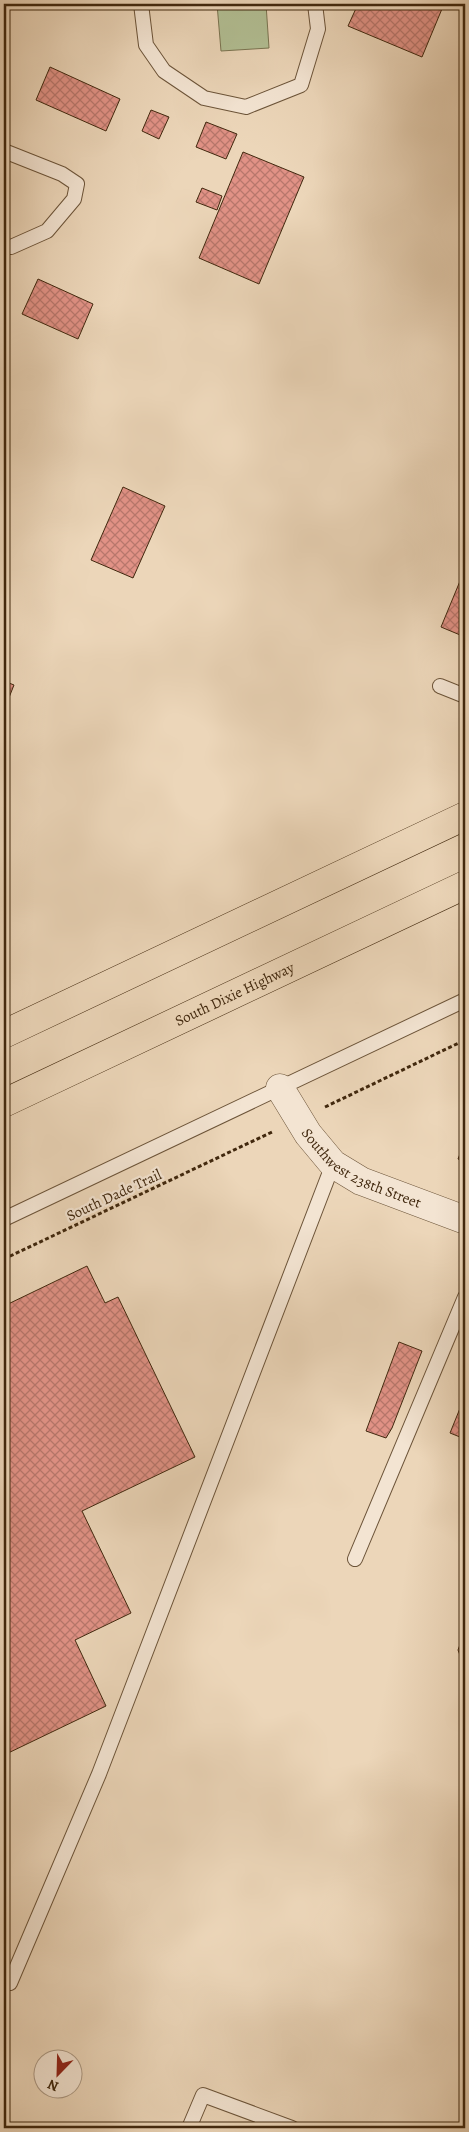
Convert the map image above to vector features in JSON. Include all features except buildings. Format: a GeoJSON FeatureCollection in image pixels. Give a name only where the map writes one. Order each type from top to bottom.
{"type":"FeatureCollection","features":[{"type":"Feature","properties":{"kind":"highway"},"geometry":{"type":"LineString","coordinates":[[4,1034],[465,816]]}},
{"type":"Feature","properties":{"kind":"highway","name":"South Dixie Highway"},"geometry":{"type":"LineString","coordinates":[[4,1103],[465,885]]}},
{"type":"Feature","properties":{"kind":"street","name":"Southwest 238th Street"},"geometry":{"type":"LineString","coordinates":[[280,1088],[308,1134],[333,1164],[361,1181],[465,1220]]}},
{"type":"Feature","properties":{"kind":"lane"},"geometry":{"type":"LineString","coordinates":[[141,4],[146,45],[164,71],[204,98],[246,107],[301,85],[318,29],[315,4]]}},
{"type":"Feature","properties":{"kind":"lane"},"geometry":{"type":"LineString","coordinates":[[4,151],[62,174],[77,184],[74,199],[47,230],[11,247],[4,246]]}},
{"type":"Feature","properties":{"kind":"lane"},"geometry":{"type":"LineString","coordinates":[[440,686],[465,696]]}},
{"type":"Feature","properties":{"kind":"lane"},"geometry":{"type":"LineString","coordinates":[[4,1219],[465,1000]]}},
{"type":"Feature","properties":{"kind":"lane"},"geometry":{"type":"LineString","coordinates":[[10,1984],[99,1774],[333,1164]]}},
{"type":"Feature","properties":{"kind":"lane"},"geometry":{"type":"LineString","coordinates":[[355,1558],[465,1297]]}},
{"type":"Feature","properties":{"kind":"lane"},"geometry":{"type":"LineString","coordinates":[[189,2128],[203,2095],[292,2128]]}},
{"type":"Feature","properties":{"kind":"path"},"geometry":{"type":"LineString","coordinates":[[352,1094],[465,1040]]}},
{"type":"Feature","properties":{"kind":"path","name":"South Dade Trail"},"geometry":{"type":"LineString","coordinates":[[4,1259],[234,1150]]}},
{"type":"Feature","properties":{"kind":"green space"},"geometry":{"type":"Polygon","coordinates":[[[217,4],[266,4],[269,48],[221,51],[217,4]]]}}]}
